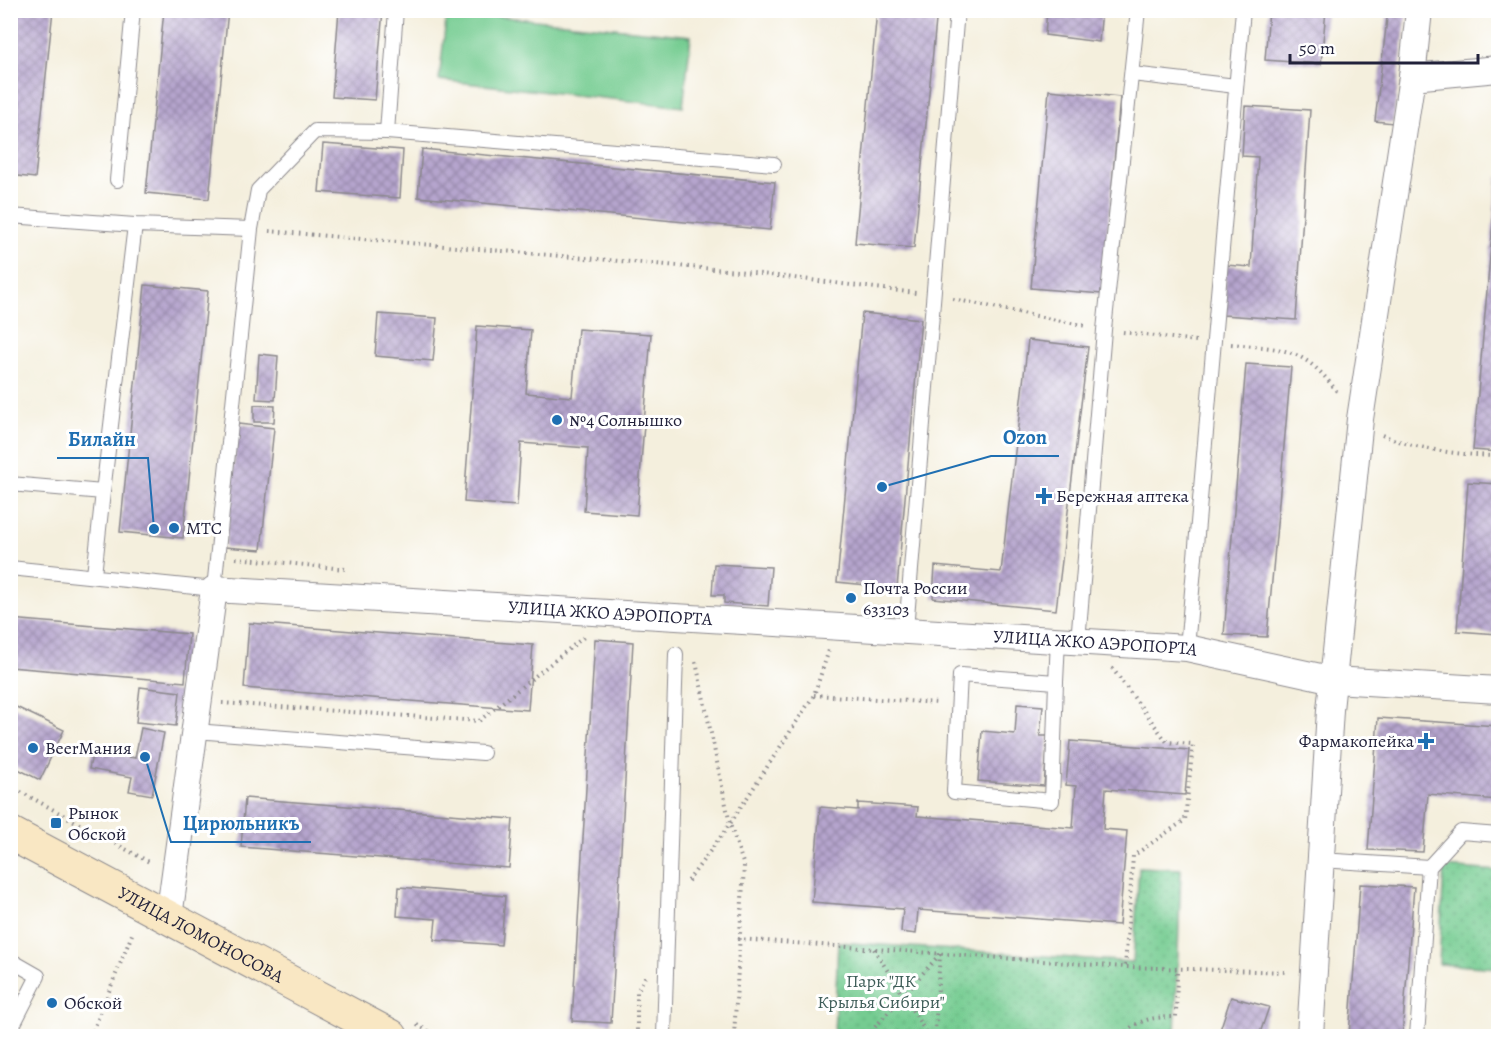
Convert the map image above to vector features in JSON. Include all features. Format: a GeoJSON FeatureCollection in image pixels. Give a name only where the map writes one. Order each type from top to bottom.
{"type":"FeatureCollection","features":[{"type":"Feature","properties":{"kind":"street"},"geometry":{"type":"LineString","coordinates":[[1310,1036],[1334,680],[1360,419],[1412,77],[1419,10]]}},
{"type":"Feature","properties":{"kind":"street"},"geometry":{"type":"LineString","coordinates":[[1412,77],[1498,69]]}},
{"type":"Feature","properties":{"kind":"street"},"geometry":{"type":"LineString","coordinates":[[157,911],[195,731],[214,589]]}},
{"type":"Feature","properties":{"kind":"street","name":"УЛИЦА ЖКО АЭРОПОРТА"},"geometry":{"type":"LineString","coordinates":[[214,589],[1187,648],[1334,680],[1498,690]]}},
{"type":"Feature","properties":{"kind":"street","name":"УЛИЦА ЛОМОНОСОВА"},"geometry":{"type":"LineString","coordinates":[[10,833],[392,1036]]}},
{"type":"Feature","properties":{"kind":"lane"},"geometry":{"type":"LineString","coordinates":[[117,180],[133,10]]}},
{"type":"Feature","properties":{"kind":"lane"},"geometry":{"type":"LineString","coordinates":[[387,132],[396,10]]}},
{"type":"Feature","properties":{"kind":"lane"},"geometry":{"type":"LineString","coordinates":[[906,630],[957,10]]}},
{"type":"Feature","properties":{"kind":"lane"},"geometry":{"type":"LineString","coordinates":[[1056,682],[960,675],[954,792],[1052,801],[1056,682],[1068,640],[1132,75],[1137,10]]}},
{"type":"Feature","properties":{"kind":"lane"},"geometry":{"type":"LineString","coordinates":[[1187,648],[1243,10]]}},
{"type":"Feature","properties":{"kind":"lane"},"geometry":{"type":"LineString","coordinates":[[1132,75],[1236,86]]}},
{"type":"Feature","properties":{"kind":"lane"},"geometry":{"type":"LineString","coordinates":[[10,568],[214,589],[250,229],[258,190],[315,131],[387,132],[774,164]]}},
{"type":"Feature","properties":{"kind":"lane"},"geometry":{"type":"LineString","coordinates":[[10,216],[135,225],[250,229]]}},
{"type":"Feature","properties":{"kind":"lane"},"geometry":{"type":"LineString","coordinates":[[94,575],[135,225]]}},
{"type":"Feature","properties":{"kind":"lane"},"geometry":{"type":"LineString","coordinates":[[10,484],[104,492]]}},
{"type":"Feature","properties":{"kind":"lane"},"geometry":{"type":"LineString","coordinates":[[664,1036],[676,654]]}},
{"type":"Feature","properties":{"kind":"lane"},"geometry":{"type":"LineString","coordinates":[[195,731],[483,753]]}},
{"type":"Feature","properties":{"kind":"lane"},"geometry":{"type":"LineString","coordinates":[[1416,1036],[1429,867],[1461,832],[1498,835]]}},
{"type":"Feature","properties":{"kind":"lane"},"geometry":{"type":"LineString","coordinates":[[1321,860],[1429,867]]}},
{"type":"Feature","properties":{"kind":"lane"},"geometry":{"type":"LineString","coordinates":[[10,960],[39,976],[10,1031]]}},
{"type":"Feature","properties":{"kind":"path"},"geometry":{"type":"LineString","coordinates":[[250,229],[737,271],[932,295],[1104,330],[1214,343]]}},
{"type":"Feature","properties":{"kind":"path"},"geometry":{"type":"LineString","coordinates":[[687,882],[730,824],[814,695],[832,643],[833,626]]}},
{"type":"Feature","properties":{"kind":"path"},"geometry":{"type":"LineString","coordinates":[[199,702],[479,721],[586,636]]}},
{"type":"Feature","properties":{"kind":"path"},"geometry":{"type":"LineString","coordinates":[[696,661],[730,824],[744,866],[734,1036]]}},
{"type":"Feature","properties":{"kind":"path"},"geometry":{"type":"LineString","coordinates":[[1108,663],[1167,742],[1193,744],[1185,820],[1133,856],[1125,968]]}},
{"type":"Feature","properties":{"kind":"path"},"geometry":{"type":"LineString","coordinates":[[814,695],[945,703]]}},
{"type":"Feature","properties":{"kind":"path"},"geometry":{"type":"LineString","coordinates":[[10,786],[158,867]]}},
{"type":"Feature","properties":{"kind":"path"},"geometry":{"type":"LineString","coordinates":[[91,1036],[157,911]]}},
{"type":"Feature","properties":{"kind":"path"},"geometry":{"type":"LineString","coordinates":[[738,939],[1125,968],[1288,972]]}},
{"type":"Feature","properties":{"kind":"path"},"geometry":{"type":"LineString","coordinates":[[874,949],[926,1035],[935,1033],[943,1036]]}},
{"type":"Feature","properties":{"kind":"path"},"geometry":{"type":"LineString","coordinates":[[867,1036],[940,954]]}},
{"type":"Feature","properties":{"kind":"path"},"geometry":{"type":"LineString","coordinates":[[935,1033],[940,954]]}},
{"type":"Feature","properties":{"kind":"path"},"geometry":{"type":"LineString","coordinates":[[1122,1036],[1142,1020],[1176,1017],[1177,970]]}},
{"type":"Feature","properties":{"kind":"green space"},"geometry":{"type":"Polygon","coordinates":[[[447,11],[691,36],[683,107],[439,80],[447,11]]]}},
{"type":"Feature","properties":{"kind":"green space","name":"Парк \"ДК Крылья Сибири\""},"geometry":{"type":"Polygon","coordinates":[[[1139,867],[1181,869],[1175,1036],[834,1036],[838,942],[1133,962],[1139,867]]]}},
{"type":"Feature","properties":{"kind":"green space"},"geometry":{"type":"Polygon","coordinates":[[[1444,867],[1498,871],[1498,968],[1439,964],[1444,867]]]}},
{"type":"Feature","properties":{"kind":"building"},"geometry":{"type":"Polygon","coordinates":[[[10,10],[53,10],[35,178],[10,175],[10,10]]]}},
{"type":"Feature","properties":{"kind":"building"},"geometry":{"type":"Polygon","coordinates":[[[164,10],[228,10],[209,199],[146,193],[164,10]]]}},
{"type":"Feature","properties":{"kind":"building"},"geometry":{"type":"Polygon","coordinates":[[[339,10],[383,10],[375,100],[332,97],[339,10]]]}},
{"type":"Feature","properties":{"kind":"building"},"geometry":{"type":"Polygon","coordinates":[[[877,10],[937,10],[914,248],[855,243],[877,10]]]}},
{"type":"Feature","properties":{"kind":"building"},"geometry":{"type":"Polygon","coordinates":[[[1047,10],[1102,10],[1099,42],[1045,35],[1047,10]]]}},
{"type":"Feature","properties":{"kind":"building"},"geometry":{"type":"Polygon","coordinates":[[[1269,10],[1326,10],[1321,64],[1265,60],[1269,10]]]}},
{"type":"Feature","properties":{"kind":"building"},"geometry":{"type":"Polygon","coordinates":[[[1388,10],[1407,10],[1393,123],[1375,121],[1388,10]]]}},
{"type":"Feature","properties":{"kind":"building"},"geometry":{"type":"Polygon","coordinates":[[[1049,90],[1120,97],[1102,294],[1031,288],[1049,90]]]}},
{"type":"Feature","properties":{"kind":"building"},"geometry":{"type":"Polygon","coordinates":[[[1245,106],[1310,110],[1296,320],[1223,315],[1226,265],[1251,267],[1258,157],[1242,156],[1245,106]]]}},
{"type":"Feature","properties":{"kind":"building"},"geometry":{"type":"Polygon","coordinates":[[[323,144],[403,150],[400,198],[319,192],[323,144]]]}},
{"type":"Feature","properties":{"kind":"building"},"geometry":{"type":"Polygon","coordinates":[[[422,149],[775,182],[770,230],[418,197],[422,149]]]}},
{"type":"Feature","properties":{"kind":"building"},"geometry":{"type":"Polygon","coordinates":[[[1498,177],[1498,452],[1473,450],[1498,177]]]}},
{"type":"Feature","properties":{"kind":"building"},"geometry":{"type":"Polygon","coordinates":[[[145,285],[208,291],[183,538],[120,532],[145,285]]]}},
{"type":"Feature","properties":{"kind":"building"},"geometry":{"type":"Polygon","coordinates":[[[862,313],[921,319],[897,588],[837,582],[862,313]]]}},
{"type":"Feature","properties":{"kind":"building"},"geometry":{"type":"Polygon","coordinates":[[[378,314],[437,318],[433,361],[375,356],[378,314]]]}},
{"type":"Feature","properties":{"kind":"building","name":"№4 Солнышко"},"geometry":{"type":"Polygon","coordinates":[[[477,326],[531,330],[526,393],[572,397],[578,329],[651,334],[637,515],[584,511],[588,448],[521,443],[517,506],[464,502],[477,326]]]}},
{"type":"Feature","properties":{"kind":"building"},"geometry":{"type":"Polygon","coordinates":[[[1028,340],[1088,347],[1056,610],[933,598],[935,566],[1001,572],[1028,340]]]}},
{"type":"Feature","properties":{"kind":"building"},"geometry":{"type":"Polygon","coordinates":[[[259,354],[278,356],[275,400],[256,399],[259,354]]]}},
{"type":"Feature","properties":{"kind":"building"},"geometry":{"type":"Polygon","coordinates":[[[1246,364],[1291,367],[1267,637],[1224,635],[1246,364]]]}},
{"type":"Feature","properties":{"kind":"building"},"geometry":{"type":"Polygon","coordinates":[[[254,405],[275,406],[274,422],[254,422],[254,405]]]}},
{"type":"Feature","properties":{"kind":"building"},"geometry":{"type":"Polygon","coordinates":[[[238,424],[274,428],[261,550],[225,547],[238,424]]]}},
{"type":"Feature","properties":{"kind":"building"},"geometry":{"type":"Polygon","coordinates":[[[1468,482],[1498,484],[1498,634],[1457,631],[1468,482]]]}},
{"type":"Feature","properties":{"kind":"building"},"geometry":{"type":"Polygon","coordinates":[[[714,564],[771,567],[768,606],[724,603],[724,595],[712,595],[714,564]]]}},
{"type":"Feature","properties":{"kind":"building"},"geometry":{"type":"Polygon","coordinates":[[[10,619],[189,634],[185,682],[10,667],[10,619]]]}},
{"type":"Feature","properties":{"kind":"building"},"geometry":{"type":"Polygon","coordinates":[[[249,623],[533,645],[528,710],[244,688],[249,623]]]}},
{"type":"Feature","properties":{"kind":"building"},"geometry":{"type":"Polygon","coordinates":[[[595,639],[633,642],[611,1023],[572,1021],[595,639]]]}},
{"type":"Feature","properties":{"kind":"building"},"geometry":{"type":"Polygon","coordinates":[[[140,687],[180,692],[176,726],[136,722],[140,687]]]}},
{"type":"Feature","properties":{"kind":"building","name":"BeerМания"},"geometry":{"type":"Polygon","coordinates":[[[10,704],[64,730],[40,780],[10,765],[10,704]]]}},
{"type":"Feature","properties":{"kind":"building"},"geometry":{"type":"Polygon","coordinates":[[[1017,704],[1043,706],[1040,736],[1048,736],[1044,786],[978,781],[982,731],[1015,734],[1017,704]]]}},
{"type":"Feature","properties":{"kind":"building"},"geometry":{"type":"Polygon","coordinates":[[[1378,718],[1498,726],[1498,800],[1428,794],[1423,852],[1368,850],[1378,718]]]}},
{"type":"Feature","properties":{"kind":"building"},"geometry":{"type":"Polygon","coordinates":[[[141,728],[164,733],[152,795],[129,791],[132,777],[89,769],[93,750],[135,758],[141,728]]]}},
{"type":"Feature","properties":{"kind":"building"},"geometry":{"type":"Polygon","coordinates":[[[1070,741],[1189,750],[1185,795],[1106,789],[1103,829],[1127,831],[1119,925],[918,910],[916,934],[901,932],[903,909],[812,902],[820,807],[858,810],[858,803],[918,807],[917,816],[1073,828],[1076,786],[1066,785],[1070,741]]]}},
{"type":"Feature","properties":{"kind":"building"},"geometry":{"type":"Polygon","coordinates":[[[245,798],[513,819],[509,868],[241,847],[245,798]]]}},
{"type":"Feature","properties":{"kind":"building"},"geometry":{"type":"Polygon","coordinates":[[[1360,884],[1414,887],[1402,1036],[1349,1036],[1360,884]]]}},
{"type":"Feature","properties":{"kind":"building"},"geometry":{"type":"Polygon","coordinates":[[[399,887],[505,896],[501,945],[434,940],[436,919],[397,916],[399,887]]]}},
{"type":"Feature","properties":{"kind":"building"},"geometry":{"type":"Polygon","coordinates":[[[1231,997],[1269,1007],[1259,1036],[1218,1036],[1231,997]]]}},
{"type":"Feature","properties":{"kind":"place","name":"№4 Солнышко"},"geometry":{"type":"Point","coordinates":[557,420]}},
{"type":"Feature","properties":{"kind":"place","name":"Ozon"},"geometry":{"type":"Point","coordinates":[882,487]}},
{"type":"Feature","properties":{"kind":"place","name":"Бережная аптека"},"geometry":{"type":"Point","coordinates":[1044,496]}},
{"type":"Feature","properties":{"kind":"place","name":"МТС"},"geometry":{"type":"Point","coordinates":[174,528]}},
{"type":"Feature","properties":{"kind":"place","name":"Билайн"},"geometry":{"type":"Point","coordinates":[154,529]}},
{"type":"Feature","properties":{"kind":"place","name":"Почта России 633103"},"geometry":{"type":"Point","coordinates":[851,598]}},
{"type":"Feature","properties":{"kind":"place","name":"Фармакопейка"},"geometry":{"type":"Point","coordinates":[1426,741]}},
{"type":"Feature","properties":{"kind":"place","name":"BeerМания"},"geometry":{"type":"Point","coordinates":[33,748]}},
{"type":"Feature","properties":{"kind":"place","name":"Цирюльникъ"},"geometry":{"type":"Point","coordinates":[145,757]}},
{"type":"Feature","properties":{"kind":"place","name":"Рынок Обской"},"geometry":{"type":"Point","coordinates":[56,823]}},
{"type":"Feature","properties":{"kind":"place","name":"Обской"},"geometry":{"type":"Point","coordinates":[52,1003]}}]}
